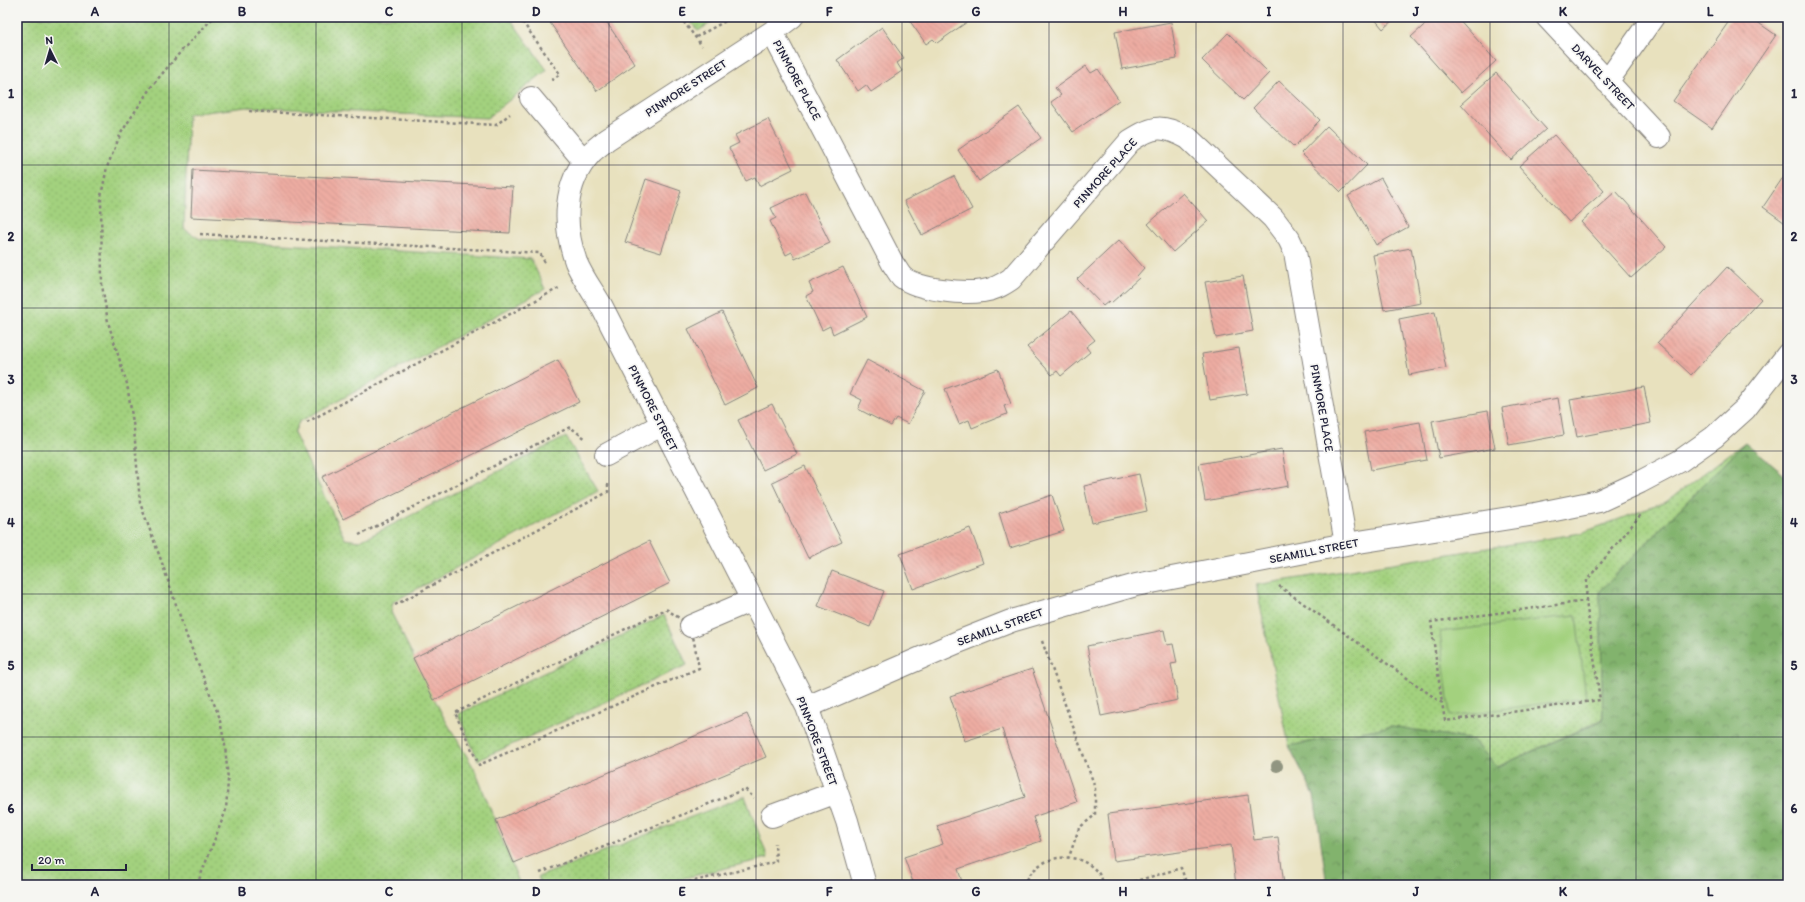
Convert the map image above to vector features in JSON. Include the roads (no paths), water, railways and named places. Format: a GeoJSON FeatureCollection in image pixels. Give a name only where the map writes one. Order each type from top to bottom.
{"type":"FeatureCollection","features":[{"type":"Feature","properties":{"kind":"street","name":"PINMORE STREET"},"geometry":{"type":"LineString","coordinates":[[792,17],[772,32],[606,140],[590,154],[576,174],[569,192],[567,211],[570,234],[577,262],[602,307],[807,707],[837,792],[865,885]]}},
{"type":"Feature","properties":{"kind":"street"},"geometry":{"type":"LineString","coordinates":[[1607,82],[1653,17]]}},
{"type":"Feature","properties":{"kind":"street","name":"DARVEL STREET"},"geometry":{"type":"LineString","coordinates":[[1548,19],[1659,137]]}},
{"type":"Feature","properties":{"kind":"street","name":"PINMORE PLACE"},"geometry":{"type":"LineString","coordinates":[[772,32],[893,264],[902,277],[916,284],[946,291],[967,292],[984,291],[998,287],[1011,279],[1130,141],[1144,132],[1156,128],[1171,129],[1188,138],[1273,218],[1289,239],[1295,252],[1346,544]]}},
{"type":"Feature","properties":{"kind":"street"},"geometry":{"type":"LineString","coordinates":[[531,98],[584,161]]}},
{"type":"Feature","properties":{"kind":"street","name":"SEAMILL STREET"},"geometry":{"type":"LineString","coordinates":[[807,707],[958,642],[1033,614],[1136,585],[1346,544],[1536,514],[1599,501],[1645,480],[1680,461],[1730,424],[1763,388],[1788,354]]}},
{"type":"Feature","properties":{"kind":"street"},"geometry":{"type":"LineString","coordinates":[[606,455],[662,425]]}},
{"type":"Feature","properties":{"kind":"street"},"geometry":{"type":"LineString","coordinates":[[690,626],[752,600]]}},
{"type":"Feature","properties":{"kind":"street"},"geometry":{"type":"LineString","coordinates":[[772,816],[837,792]]}}]}
